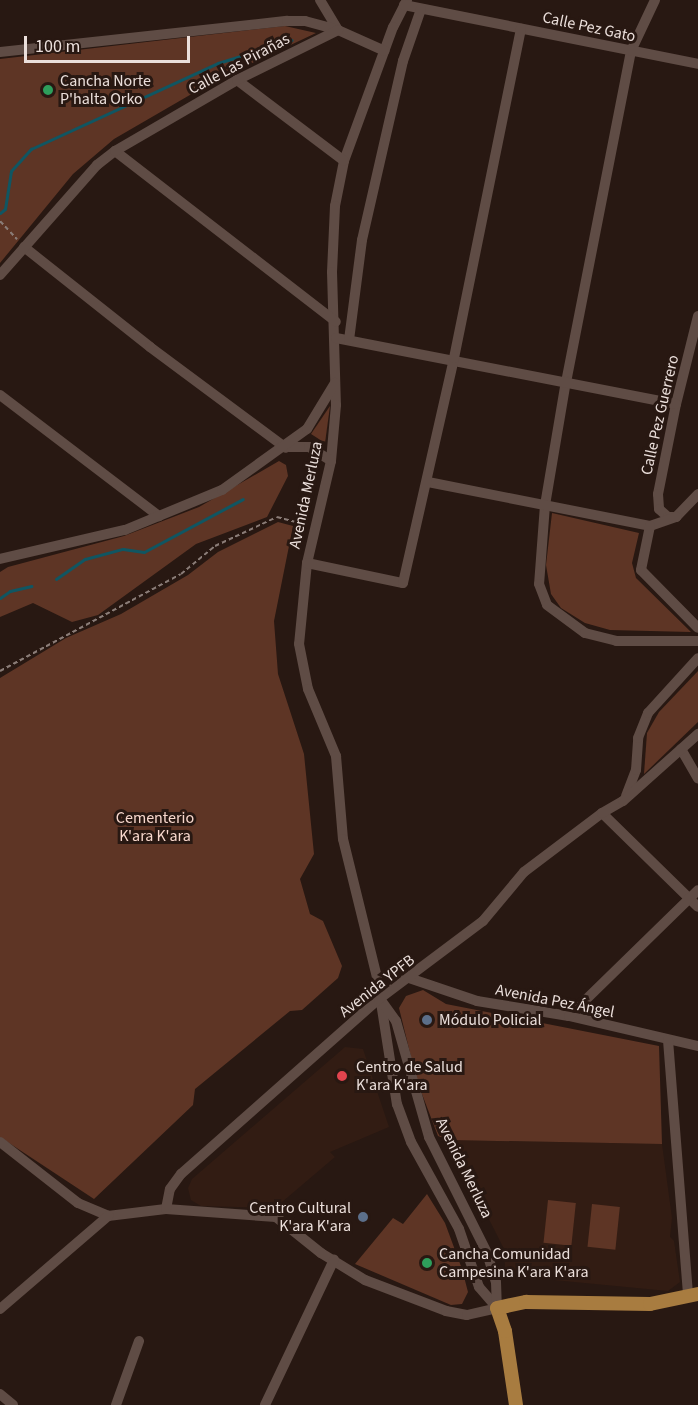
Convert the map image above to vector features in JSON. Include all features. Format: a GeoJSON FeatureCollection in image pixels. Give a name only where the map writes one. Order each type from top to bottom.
{"type":"FeatureCollection","features":[{"type":"Feature","properties":{"kind":"main road"},"geometry":{"type":"LineString","coordinates":[[516,1405],[506,1331],[497,1308],[526,1302],[650,1304],[693,1295]]}},
{"type":"Feature","properties":{"kind":"street"},"geometry":{"type":"LineString","coordinates":[[320,0],[338,30]]}},
{"type":"Feature","properties":{"kind":"street"},"geometry":{"type":"LineString","coordinates":[[655,0],[631,51],[566,381],[545,505],[539,584],[547,605],[585,633],[616,641],[698,641]]}},
{"type":"Feature","properties":{"kind":"street","name":"Calle Pez Gato"},"geometry":{"type":"LineString","coordinates":[[406,3],[421,9],[698,64]]}},
{"type":"Feature","properties":{"kind":"street","name":"Avenida Merluza"},"geometry":{"type":"LineString","coordinates":[[406,3],[385,51],[344,161],[334,228],[332,272],[336,322],[332,461],[307,563],[299,644],[301,668],[336,756],[343,839],[380,999],[398,1104],[411,1142],[459,1229],[479,1287],[497,1308]]}},
{"type":"Feature","properties":{"kind":"street"},"geometry":{"type":"LineString","coordinates":[[349,340],[362,240],[403,61],[421,9]]}},
{"type":"Feature","properties":{"kind":"street"},"geometry":{"type":"LineString","coordinates":[[0,52],[287,21],[305,21],[338,30],[385,51]]}},
{"type":"Feature","properties":{"kind":"street"},"geometry":{"type":"LineString","coordinates":[[307,563],[404,583],[454,358],[520,29]]}},
{"type":"Feature","properties":{"kind":"street","name":"Calle Las Pirañas"},"geometry":{"type":"LineString","coordinates":[[0,275],[97,165],[115,151],[237,80],[338,30]]}},
{"type":"Feature","properties":{"kind":"street"},"geometry":{"type":"LineString","coordinates":[[237,80],[344,161]]}},
{"type":"Feature","properties":{"kind":"street"},"geometry":{"type":"LineString","coordinates":[[115,151],[336,322]]}},
{"type":"Feature","properties":{"kind":"street"},"geometry":{"type":"LineString","coordinates":[[24,246],[150,347],[286,448]]}},
{"type":"Feature","properties":{"kind":"street","name":"Calle Pez Guerrero"},"geometry":{"type":"LineString","coordinates":[[672,517],[662,514],[657,503],[676,404],[698,316]]}},
{"type":"Feature","properties":{"kind":"street"},"geometry":{"type":"LineString","coordinates":[[336,338],[454,358],[676,404]]}},
{"type":"Feature","properties":{"kind":"street"},"geometry":{"type":"LineString","coordinates":[[688,361],[698,351]]}},
{"type":"Feature","properties":{"kind":"street"},"geometry":{"type":"LineString","coordinates":[[0,559],[125,530],[222,490],[286,448],[307,429],[336,381]]}},
{"type":"Feature","properties":{"kind":"street"},"geometry":{"type":"LineString","coordinates":[[0,395],[159,516]]}},
{"type":"Feature","properties":{"kind":"street"},"geometry":{"type":"LineString","coordinates":[[286,448],[301,444],[332,461]]}},
{"type":"Feature","properties":{"kind":"street"},"geometry":{"type":"LineString","coordinates":[[428,482],[650,526],[672,517],[698,494]]}},
{"type":"Feature","properties":{"kind":"street"},"geometry":{"type":"LineString","coordinates":[[650,526],[641,570],[698,628]]}},
{"type":"Feature","properties":{"kind":"street"},"geometry":{"type":"LineString","coordinates":[[623,801],[634,778],[638,738],[648,713],[698,657]]}},
{"type":"Feature","properties":{"kind":"street","name":"Avenida YPFB"},"geometry":{"type":"LineString","coordinates":[[166,1209],[170,1189],[181,1174],[380,999],[483,921],[524,872],[602,813],[623,801],[698,734]]}},
{"type":"Feature","properties":{"kind":"street"},"geometry":{"type":"LineString","coordinates":[[681,749],[698,778]]}},
{"type":"Feature","properties":{"kind":"street"},"geometry":{"type":"LineString","coordinates":[[602,813],[698,907]]}},
{"type":"Feature","properties":{"kind":"street"},"geometry":{"type":"LineString","coordinates":[[569,1016],[698,890]]}},
{"type":"Feature","properties":{"kind":"street","name":"Avenida Pez Ángel"},"geometry":{"type":"LineString","coordinates":[[409,978],[477,1001],[569,1016],[698,1046]]}},
{"type":"Feature","properties":{"kind":"street","name":"Avenida Merluza"},"geometry":{"type":"LineString","coordinates":[[380,999],[396,1021],[429,1137],[487,1253],[496,1282],[497,1308]]}},
{"type":"Feature","properties":{"kind":"street"},"geometry":{"type":"LineString","coordinates":[[668,1040],[693,1295]]}},
{"type":"Feature","properties":{"kind":"street"},"geometry":{"type":"LineString","coordinates":[[0,1142],[78,1203],[108,1216],[166,1209],[276,1217],[365,1280],[446,1311],[467,1315],[497,1308]]}},
{"type":"Feature","properties":{"kind":"street"},"geometry":{"type":"LineString","coordinates":[[0,1309],[108,1216]]}},
{"type":"Feature","properties":{"kind":"street"},"geometry":{"type":"LineString","coordinates":[[265,1405],[334,1260]]}},
{"type":"Feature","properties":{"kind":"street"},"geometry":{"type":"LineString","coordinates":[[116,1405],[139,1341]]}},
{"type":"Feature","properties":{"kind":"street"},"geometry":{"type":"LineString","coordinates":[[0,1394],[13,1405]]}},
{"type":"Feature","properties":{"kind":"path"},"geometry":{"type":"LineString","coordinates":[[0,221],[24,246]]}},
{"type":"Feature","properties":{"kind":"path"},"geometry":{"type":"LineString","coordinates":[[0,671],[181,574],[215,546],[277,517],[315,527]]}},
{"type":"Feature","properties":{"kind":"shaded area"},"geometry":{"type":"Polygon","coordinates":[[[345,1047],[363,1049],[389,1127],[330,1152],[335,1157],[275,1208],[201,1206],[191,1200],[188,1188],[192,1179],[345,1047]]]}},
{"type":"Feature","properties":{"kind":"shaded area"},"geometry":{"type":"Polygon","coordinates":[[[449,1140],[662,1144],[672,1218],[670,1237],[674,1241],[680,1282],[668,1291],[512,1276],[505,1267],[504,1249],[449,1140]]]}},
{"type":"Feature","properties":{"kind":"green space"},"geometry":{"type":"Polygon","coordinates":[[[285,26],[316,33],[214,81],[114,139],[73,174],[0,263],[0,59],[285,26]]]}},
{"type":"Feature","properties":{"kind":"green space"},"geometry":{"type":"Polygon","coordinates":[[[330,406],[325,443],[311,434],[330,406]]]}},
{"type":"Feature","properties":{"kind":"green space"},"geometry":{"type":"Polygon","coordinates":[[[279,461],[286,465],[288,476],[267,517],[196,544],[98,615],[72,622],[33,603],[0,617],[0,572],[8,567],[124,536],[199,507],[279,461]]]}},
{"type":"Feature","properties":{"kind":"green space"},"geometry":{"type":"Polygon","coordinates":[[[552,513],[639,533],[632,563],[636,578],[691,632],[610,630],[585,623],[561,608],[551,594],[546,565],[552,513]]]}},
{"type":"Feature","properties":{"kind":"green space","name":"Cementerio K'ara K'ara"},"geometry":{"type":"Polygon","coordinates":[[[278,522],[293,526],[274,621],[278,674],[304,754],[314,854],[300,879],[310,914],[323,921],[342,966],[338,978],[302,1010],[290,1011],[195,1089],[193,1105],[94,1199],[0,1137],[0,678],[66,638],[121,614],[188,575],[218,552],[278,522]]]}},
{"type":"Feature","properties":{"kind":"green space"},"geometry":{"type":"Polygon","coordinates":[[[698,671],[698,722],[644,774],[647,733],[659,712],[698,671]]]}},
{"type":"Feature","properties":{"kind":"green space"},"geometry":{"type":"Polygon","coordinates":[[[423,990],[446,1004],[659,1046],[662,1144],[449,1140],[438,1136],[417,1081],[399,1008],[406,996],[423,990]]]}},
{"type":"Feature","properties":{"kind":"green space"},"geometry":{"type":"Polygon","coordinates":[[[427,1194],[445,1223],[462,1269],[468,1292],[462,1304],[451,1305],[355,1264],[393,1218],[403,1224],[427,1194]]]}},
{"type":"Feature","properties":{"kind":"green space"},"geometry":{"type":"Polygon","coordinates":[[[548,1200],[576,1203],[571,1246],[544,1243],[548,1200]]]}},
{"type":"Feature","properties":{"kind":"green space"},"geometry":{"type":"Polygon","coordinates":[[[592,1204],[620,1207],[615,1250],[588,1247],[592,1204]]]}},
{"type":"Feature","properties":{"kind":"waterway"},"geometry":{"type":"LineString","coordinates":[[0,213],[5,209],[11,171],[31,149],[218,63],[292,40]]}},
{"type":"Feature","properties":{"kind":"waterway"},"geometry":{"type":"LineString","coordinates":[[56,579],[85,559],[123,549],[144,552],[243,499]]}},
{"type":"Feature","properties":{"kind":"waterway"},"geometry":{"type":"LineString","coordinates":[[0,598],[10,591],[31,586]]}},
{"type":"Feature","properties":{"kind":"place","name":"Cancha Norte P'halta Orko"},"geometry":{"type":"Point","coordinates":[48,90]}},
{"type":"Feature","properties":{"kind":"place","name":"Módulo Policial"},"geometry":{"type":"Point","coordinates":[427,1020]}},
{"type":"Feature","properties":{"kind":"place","name":"Centro de Salud K'ara K'ara"},"geometry":{"type":"Point","coordinates":[342,1076]}},
{"type":"Feature","properties":{"kind":"place","name":"Centro Cultural K'ara K'ara"},"geometry":{"type":"Point","coordinates":[363,1217]}},
{"type":"Feature","properties":{"kind":"place","name":"Cancha Comunidad Campesina K'ara K'ara"},"geometry":{"type":"Point","coordinates":[427,1263]}}]}
